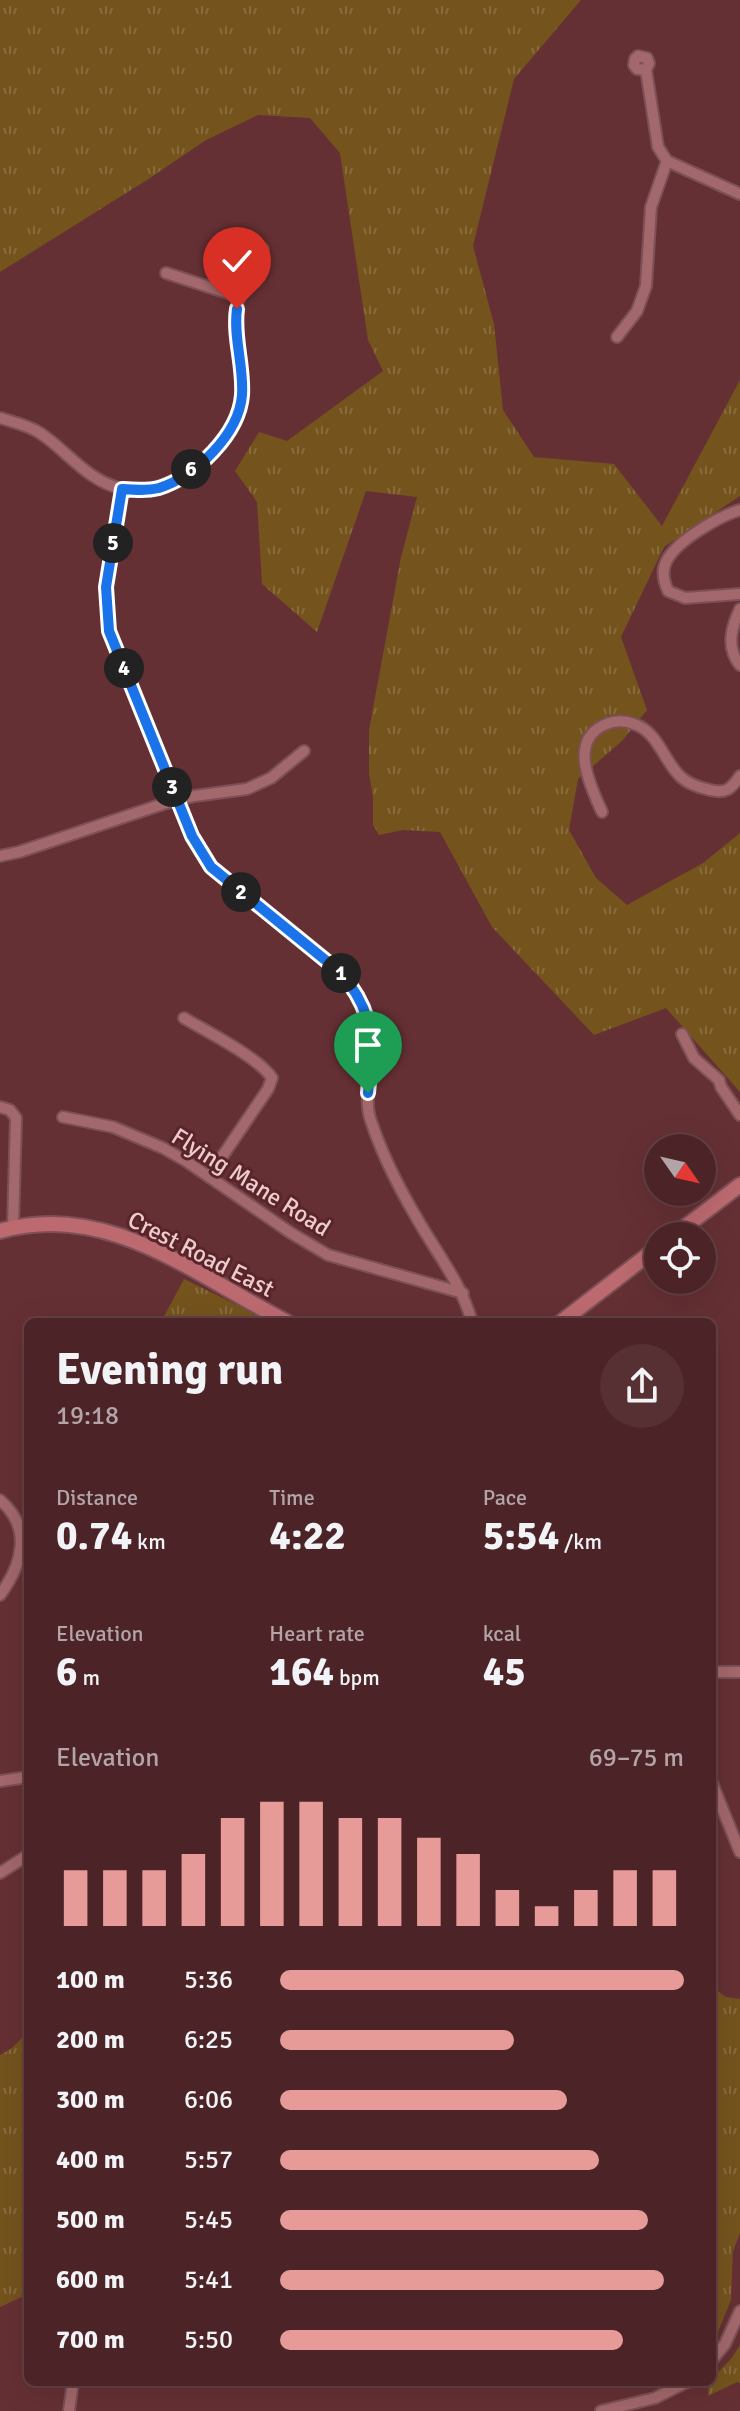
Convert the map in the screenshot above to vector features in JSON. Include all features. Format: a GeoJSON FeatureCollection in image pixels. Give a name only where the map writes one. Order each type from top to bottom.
{"type":"FeatureCollection","features":[{"type":"Feature","properties":{"kind":"street"},"geometry":{"type":"LineString","coordinates":[[646,70],[658,147],[667,161],[740,194]]}},
{"type":"Feature","properties":{"kind":"street"},"geometry":{"type":"LineString","coordinates":[[617,337],[637,311],[646,286],[651,207],[667,161]]}},
{"type":"Feature","properties":{"kind":"street"},"geometry":{"type":"LineString","coordinates":[[0,418],[40,433],[95,477],[122,489],[156,489],[175,481],[204,459],[228,434],[238,413],[242,394],[235,324],[240,297],[263,249]]}},
{"type":"Feature","properties":{"kind":"street"},"geometry":{"type":"LineString","coordinates":[[166,273],[240,297]]}},
{"type":"Feature","properties":{"kind":"street"},"geometry":{"type":"LineString","coordinates":[[122,489],[106,587],[109,631],[177,800],[201,853],[211,867],[329,963],[357,994],[372,1033],[369,1118],[399,1186],[463,1293],[471,1318]]}},
{"type":"Feature","properties":{"kind":"street"},"geometry":{"type":"LineString","coordinates":[[740,510],[695,531],[666,561],[663,580],[668,591],[685,598],[740,594]]}},
{"type":"Feature","properties":{"kind":"street"},"geometry":{"type":"LineString","coordinates":[[740,609],[731,635],[730,650],[740,665]]}},
{"type":"Feature","properties":{"kind":"street"},"geometry":{"type":"LineString","coordinates":[[602,812],[588,779],[584,761],[586,744],[593,732],[620,721],[645,730],[682,778],[693,784],[728,791],[740,776]]}},
{"type":"Feature","properties":{"kind":"street"},"geometry":{"type":"LineString","coordinates":[[0,856],[177,800],[259,785],[304,751]]}},
{"type":"Feature","properties":{"kind":"street"},"geometry":{"type":"LineString","coordinates":[[184,1018],[241,1053],[272,1078],[268,1089],[209,1176]]}},
{"type":"Feature","properties":{"kind":"street"},"geometry":{"type":"LineString","coordinates":[[682,1034],[694,1058],[719,1080],[740,1115]]}},
{"type":"Feature","properties":{"kind":"street"},"geometry":{"type":"LineString","coordinates":[[0,1107],[10,1110],[16,1118],[6,1229]]}},
{"type":"Feature","properties":{"kind":"street","name":"Flying Mane Road"},"geometry":{"type":"LineString","coordinates":[[63,1117],[113,1127],[175,1155],[328,1255],[463,1293]]}},
{"type":"Feature","properties":{"kind":"street"},"geometry":{"type":"LineString","coordinates":[[691,1222],[740,1185]]}},
{"type":"Feature","properties":{"kind":"street","name":"Crest Road East"},"geometry":{"type":"LineString","coordinates":[[6,1229],[48,1224],[74,1225],[136,1240],[280,1318]]}},
{"type":"Feature","properties":{"kind":"street"},"geometry":{"type":"LineString","coordinates":[[566,1318],[644,1258]]}},
{"type":"Feature","properties":{"kind":"street"},"geometry":{"type":"LineString","coordinates":[[0,1500],[14,1516],[20,1532],[21,1554],[12,1579],[0,1595]]}},
{"type":"Feature","properties":{"kind":"street"},"geometry":{"type":"LineString","coordinates":[[716,1672],[740,1672]]}},
{"type":"Feature","properties":{"kind":"street"},"geometry":{"type":"LineString","coordinates":[[0,1781],[24,1778]]}},
{"type":"Feature","properties":{"kind":"street"},"geometry":{"type":"LineString","coordinates":[[716,1793],[740,1852]]}},
{"type":"Feature","properties":{"kind":"street"},"geometry":{"type":"LineString","coordinates":[[0,1873],[24,1858]]}},
{"type":"Feature","properties":{"kind":"street"},"geometry":{"type":"LineString","coordinates":[[716,2355],[725,2344],[740,2311]]}},
{"type":"Feature","properties":{"kind":"street"},"geometry":{"type":"LineString","coordinates":[[69,2411],[72,2386]]}},
{"type":"Feature","properties":{"kind":"street"},"geometry":{"type":"LineString","coordinates":[[601,2411],[655,2398],[679,2386]]}},
{"type":"Feature","properties":{"kind":"green space"},"geometry":{"type":"Polygon","coordinates":[[[0,0],[581,0],[514,79],[473,246],[494,324],[503,410],[534,457],[614,464],[662,526],[740,380],[740,496],[664,547],[621,637],[647,710],[622,741],[578,779],[569,830],[596,878],[627,905],[703,863],[740,833],[740,1092],[666,1008],[594,1035],[492,927],[440,832],[403,830],[379,835],[373,825],[369,730],[401,557],[417,497],[366,491],[317,632],[262,584],[257,502],[235,471],[259,432],[287,441],[383,371],[368,340],[340,153],[310,118],[258,115],[206,140],[0,272],[0,0]]]}},
{"type":"Feature","properties":{"kind":"green space"},"geometry":{"type":"Polygon","coordinates":[[[184,1279],[264,1318],[163,1318],[184,1279]]]}},
{"type":"Feature","properties":{"kind":"green space"},"geometry":{"type":"Polygon","coordinates":[[[716,1990],[726,1997],[740,1999],[740,2233],[733,2251],[731,2300],[716,2336],[716,1990]]]}},
{"type":"Feature","properties":{"kind":"green space"},"geometry":{"type":"Polygon","coordinates":[[[24,2036],[24,2296],[0,2307],[0,2055],[24,2036]]]}},
{"type":"Feature","properties":{"kind":"green space"},"geometry":{"type":"Polygon","coordinates":[[[740,2345],[740,2383],[708,2396],[709,2386],[716,2386],[716,2374],[740,2345]]]}},
{"type":"Feature","properties":{"kind":"route"},"geometry":{"type":"LineString","coordinates":[[237,309],[235,324],[242,394],[238,413],[228,434],[217,447],[175,481],[156,489],[122,489],[106,587],[109,631],[201,853],[211,867],[340,972],[357,994],[372,1033],[368,1093]]}}]}
